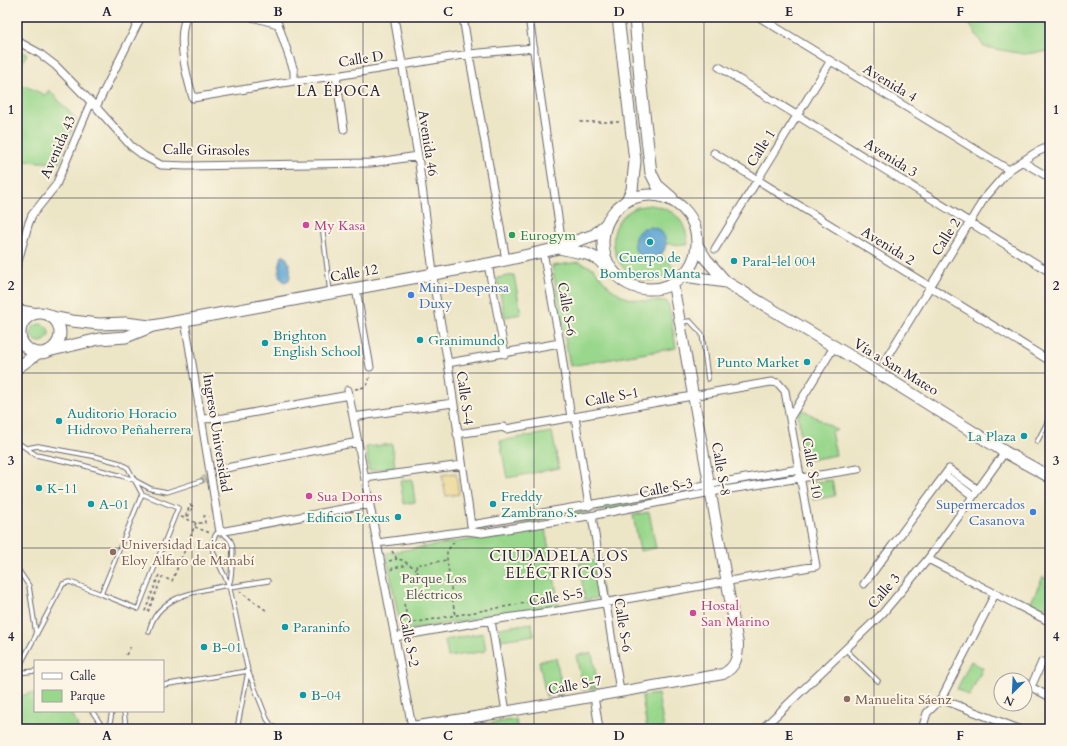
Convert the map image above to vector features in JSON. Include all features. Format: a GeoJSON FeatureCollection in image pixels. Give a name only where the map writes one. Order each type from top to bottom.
{"type":"FeatureCollection","features":[{"type":"Feature","properties":{"kind":"main road"},"geometry":{"type":"LineString","coordinates":[[618,17],[635,161],[632,190],[627,200]]}},
{"type":"Feature","properties":{"kind":"main road"},"geometry":{"type":"LineString","coordinates":[[635,17],[651,173],[657,185],[678,204],[689,215],[696,230],[698,245],[696,256],[691,266],[684,276],[673,284],[652,290],[640,289],[620,279],[612,271],[602,248],[602,236],[606,224],[614,210],[627,200],[640,196],[653,195],[666,198],[678,204]]}},
{"type":"Feature","properties":{"kind":"main road","name":"Calle 12"},"geometry":{"type":"LineString","coordinates":[[43,352],[99,339],[126,337],[153,326],[488,264],[543,252],[559,248],[594,235],[606,224]]}},
{"type":"Feature","properties":{"kind":"main road"},"geometry":{"type":"LineString","coordinates":[[698,245],[706,259],[726,282]]}},
{"type":"Feature","properties":{"kind":"main road","name":"Calle 12"},"geometry":{"type":"LineString","coordinates":[[559,248],[587,254],[598,259],[604,266],[612,271]]}},
{"type":"Feature","properties":{"kind":"main road"},"geometry":{"type":"LineString","coordinates":[[684,276],[726,282]]}},
{"type":"Feature","properties":{"kind":"main road","name":"Vía a San Mateo"},"geometry":{"type":"LineString","coordinates":[[726,282],[1005,452],[1050,477]]}},
{"type":"Feature","properties":{"kind":"main road"},"geometry":{"type":"LineString","coordinates":[[17,368],[43,352],[57,343],[60,332],[56,321],[46,314],[35,313],[30,315],[22,324],[19,341],[28,349],[43,352]]}},
{"type":"Feature","properties":{"kind":"main road","name":"Calle 12"},"geometry":{"type":"LineString","coordinates":[[51,317],[99,324],[125,323],[153,326]]}},
{"type":"Feature","properties":{"kind":"street","name":"Avenida 43"},"geometry":{"type":"LineString","coordinates":[[17,265],[32,215],[56,185],[93,104],[142,17]]}},
{"type":"Feature","properties":{"kind":"street","name":"Calle D"},"geometry":{"type":"LineString","coordinates":[[186,17],[182,34],[183,46],[187,77],[193,98],[468,54],[534,48]]}},
{"type":"Feature","properties":{"kind":"street"},"geometry":{"type":"LineString","coordinates":[[252,17],[278,24],[294,71],[294,81]]}},
{"type":"Feature","properties":{"kind":"street","name":"Avenida 46"},"geometry":{"type":"LineString","coordinates":[[394,17],[418,156],[433,274]]}},
{"type":"Feature","properties":{"kind":"street"},"geometry":{"type":"LineString","coordinates":[[463,17],[468,54],[506,260]]}},
{"type":"Feature","properties":{"kind":"street"},"geometry":{"type":"LineString","coordinates":[[529,17],[561,238],[559,248]]}},
{"type":"Feature","properties":{"kind":"street","name":"Avenida 4"},"geometry":{"type":"LineString","coordinates":[[759,17],[830,62],[1009,170]]}},
{"type":"Feature","properties":{"kind":"street","name":"Calle Girasoles"},"geometry":{"type":"LineString","coordinates":[[17,41],[39,53],[56,66],[93,104],[130,146],[144,156],[161,164],[187,166],[371,163],[418,156]]}},
{"type":"Feature","properties":{"kind":"street","name":"Calle 1"},"geometry":{"type":"LineString","coordinates":[[715,249],[830,62]]}},
{"type":"Feature","properties":{"kind":"street","name":"Avenida 3"},"geometry":{"type":"LineString","coordinates":[[719,67],[1050,272]]}},
{"type":"Feature","properties":{"kind":"street"},"geometry":{"type":"LineString","coordinates":[[336,76],[344,129]]}},
{"type":"Feature","properties":{"kind":"street","name":"Calle 2"},"geometry":{"type":"LineString","coordinates":[[884,362],[984,198],[1009,170],[1035,153],[1050,146]]}},
{"type":"Feature","properties":{"kind":"street","name":"Avenida 2"},"geometry":{"type":"LineString","coordinates":[[714,153],[1050,361]]}},
{"type":"Feature","properties":{"kind":"street"},"geometry":{"type":"LineString","coordinates":[[1023,162],[1050,178]]}},
{"type":"Feature","properties":{"kind":"street","name":"Calle S-6"},"geometry":{"type":"LineString","coordinates":[[543,252],[573,417],[594,516],[620,691]]}},
{"type":"Feature","properties":{"kind":"street"},"geometry":{"type":"LineString","coordinates":[[488,264],[505,354]]}},
{"type":"Feature","properties":{"kind":"street","name":"Calle S-4"},"geometry":{"type":"LineString","coordinates":[[433,274],[448,363],[469,528]]}},
{"type":"Feature","properties":{"kind":"street","name":"Calle S-8"},"geometry":{"type":"LineString","coordinates":[[673,284],[738,644],[736,660]]}},
{"type":"Feature","properties":{"kind":"street"},"geometry":{"type":"LineString","coordinates":[[356,289],[370,366]]}},
{"type":"Feature","properties":{"kind":"street"},"geometry":{"type":"LineString","coordinates":[[17,310],[35,313]]}},
{"type":"Feature","properties":{"kind":"street","name":"Ingreso Universidad"},"geometry":{"type":"LineString","coordinates":[[185,321],[220,532]]}},
{"type":"Feature","properties":{"kind":"street"},"geometry":{"type":"LineString","coordinates":[[448,363],[560,343]]}},
{"type":"Feature","properties":{"kind":"street"},"geometry":{"type":"LineString","coordinates":[[790,418],[834,347]]}},
{"type":"Feature","properties":{"kind":"street","name":"Calle S-1"},"geometry":{"type":"LineString","coordinates":[[457,434],[504,427],[506,429],[771,382]]}},
{"type":"Feature","properties":{"kind":"street","name":"Calle S-10"},"geometry":{"type":"LineString","coordinates":[[771,382],[778,383],[784,388],[816,566]]}},
{"type":"Feature","properties":{"kind":"street"},"geometry":{"type":"LineString","coordinates":[[201,419],[224,418],[348,393]]}},
{"type":"Feature","properties":{"kind":"street","name":"Calle S-2"},"geometry":{"type":"LineString","coordinates":[[348,393],[412,728]]}},
{"type":"Feature","properties":{"kind":"street"},"geometry":{"type":"LineString","coordinates":[[353,417],[453,403]]}},
{"type":"Feature","properties":{"kind":"street"},"geometry":{"type":"LineString","coordinates":[[221,469],[358,442]]}},
{"type":"Feature","properties":{"kind":"street","name":"Calle 3"},"geometry":{"type":"LineString","coordinates":[[762,729],[882,614],[928,559],[1005,452]]}},
{"type":"Feature","properties":{"kind":"street"},"geometry":{"type":"LineString","coordinates":[[365,478],[462,465]]}},
{"type":"Feature","properties":{"kind":"street","name":"Calle S-3"},"geometry":{"type":"LineString","coordinates":[[469,528],[479,534],[594,516],[799,469]]}},
{"type":"Feature","properties":{"kind":"street","name":"Calle S-3"},"geometry":{"type":"LineString","coordinates":[[377,543],[469,528],[591,505],[711,488],[801,478],[858,469]]}},
{"type":"Feature","properties":{"kind":"street"},"geometry":{"type":"LineString","coordinates":[[947,472],[978,490]]}},
{"type":"Feature","properties":{"kind":"street"},"geometry":{"type":"LineString","coordinates":[[947,472],[973,496]]}},
{"type":"Feature","properties":{"kind":"street"},"geometry":{"type":"LineString","coordinates":[[864,584],[947,472]]}},
{"type":"Feature","properties":{"kind":"street"},"geometry":{"type":"LineString","coordinates":[[220,532],[369,504]]}},
{"type":"Feature","properties":{"kind":"street"},"geometry":{"type":"LineString","coordinates":[[928,559],[1050,622]]}},
{"type":"Feature","properties":{"kind":"street","name":"Calle S-5"},"geometry":{"type":"LineString","coordinates":[[395,637],[491,620],[557,611],[816,566]]}},
{"type":"Feature","properties":{"kind":"street"},"geometry":{"type":"LineString","coordinates":[[922,729],[926,713],[941,699],[995,594]]}},
{"type":"Feature","properties":{"kind":"street"},"geometry":{"type":"LineString","coordinates":[[491,620],[506,712]]}},
{"type":"Feature","properties":{"kind":"street","name":"Calle S-7"},"geometry":{"type":"LineString","coordinates":[[412,728],[723,674],[733,667],[736,660]]}},
{"type":"Feature","properties":{"kind":"street"},"geometry":{"type":"LineString","coordinates":[[1050,666],[1042,662],[1031,687],[1050,697]]}},
{"type":"Feature","properties":{"kind":"street"},"geometry":{"type":"LineString","coordinates":[[594,696],[598,729]]}},
{"type":"Feature","properties":{"kind":"street"},"geometry":{"type":"LineString","coordinates":[[941,699],[1019,729]]}},
{"type":"Feature","properties":{"kind":"lane"},"geometry":{"type":"LineString","coordinates":[[323,233],[330,293]]}},
{"type":"Feature","properties":{"kind":"lane"},"geometry":{"type":"LineString","coordinates":[[681,322],[690,321],[702,334],[708,379]]}},
{"type":"Feature","properties":{"kind":"lane"},"geometry":{"type":"LineString","coordinates":[[1037,442],[1050,417]]}},
{"type":"Feature","properties":{"kind":"lane"},"geometry":{"type":"LineString","coordinates":[[17,442],[36,455],[82,465],[134,480],[151,489],[167,492],[201,481]]}},
{"type":"Feature","properties":{"kind":"lane"},"geometry":{"type":"LineString","coordinates":[[17,672],[62,586],[65,583],[70,582],[138,608],[178,508],[142,494],[128,468],[120,463],[98,457],[38,446],[27,448]]}},
{"type":"Feature","properties":{"kind":"lane"},"geometry":{"type":"LineString","coordinates":[[102,594],[142,494]]}},
{"type":"Feature","properties":{"kind":"lane"},"geometry":{"type":"LineString","coordinates":[[229,586],[232,576],[233,549],[229,538],[220,532],[216,534],[213,552],[229,586],[248,671],[266,719],[277,729]]}},
{"type":"Feature","properties":{"kind":"lane"},"geometry":{"type":"LineString","coordinates":[[17,568],[29,586],[36,636]]}},
{"type":"Feature","properties":{"kind":"lane"},"geometry":{"type":"LineString","coordinates":[[149,632],[150,625],[157,615],[167,604],[182,595],[229,586],[268,581]]}},
{"type":"Feature","properties":{"kind":"lane"},"geometry":{"type":"LineString","coordinates":[[845,649],[878,681]]}},
{"type":"Feature","properties":{"kind":"lane"},"geometry":{"type":"LineString","coordinates":[[17,672],[34,671]]}},
{"type":"Feature","properties":{"kind":"lane"},"geometry":{"type":"LineString","coordinates":[[164,685],[248,671]]}},
{"type":"Feature","properties":{"kind":"lane"},"geometry":{"type":"LineString","coordinates":[[237,729],[248,671]]}},
{"type":"Feature","properties":{"kind":"lane"},"geometry":{"type":"LineString","coordinates":[[93,712],[104,729]]}},
{"type":"Feature","properties":{"kind":"lane"},"geometry":{"type":"LineString","coordinates":[[109,729],[112,712]]}},
{"type":"Feature","properties":{"kind":"lane"},"geometry":{"type":"LineString","coordinates":[[124,712],[126,729]]}},
{"type":"Feature","properties":{"kind":"lane"},"geometry":{"type":"LineString","coordinates":[[326,729],[331,728]]}},
{"type":"Feature","properties":{"kind":"path"},"geometry":{"type":"LineString","coordinates":[[580,122],[623,122]]}},
{"type":"Feature","properties":{"kind":"path"},"geometry":{"type":"LineString","coordinates":[[348,393],[366,387],[370,379],[370,366]]}},
{"type":"Feature","properties":{"kind":"path"},"geometry":{"type":"LineString","coordinates":[[179,516],[185,518],[190,505],[193,506],[187,519],[196,523],[205,523],[204,516],[209,516]]}},
{"type":"Feature","properties":{"kind":"path"},"geometry":{"type":"LineString","coordinates":[[156,574],[159,576],[145,611],[148,612],[162,577],[172,580],[196,523]]}},
{"type":"Feature","properties":{"kind":"path"},"geometry":{"type":"LineString","coordinates":[[194,527],[210,533]]}},
{"type":"Feature","properties":{"kind":"path"},"geometry":{"type":"LineString","coordinates":[[454,542],[447,551],[447,560],[455,616]]}},
{"type":"Feature","properties":{"kind":"path"},"geometry":{"type":"LineString","coordinates":[[392,551],[397,559]]}},
{"type":"Feature","properties":{"kind":"path"},"geometry":{"type":"LineString","coordinates":[[386,561],[397,559],[402,560],[417,570]]}},
{"type":"Feature","properties":{"kind":"path"},"geometry":{"type":"LineString","coordinates":[[419,580],[416,566],[447,560]]}},
{"type":"Feature","properties":{"kind":"path"},"geometry":{"type":"LineString","coordinates":[[391,570],[393,568],[408,565]]}},
{"type":"Feature","properties":{"kind":"path"},"geometry":{"type":"LineString","coordinates":[[239,591],[267,611]]}},
{"type":"Feature","properties":{"kind":"path"},"geometry":{"type":"LineString","coordinates":[[404,604],[408,620],[412,623],[554,598]]}},
{"type":"Feature","properties":{"kind":"path"},"geometry":{"type":"LineString","coordinates":[[126,655],[131,646]]}},
{"type":"Feature","properties":{"kind":"green space"},"geometry":{"type":"Polygon","coordinates":[[[965,17],[1050,17],[1050,51],[1024,54],[984,47],[965,17]]]}},
{"type":"Feature","properties":{"kind":"green space"},"geometry":{"type":"Polygon","coordinates":[[[17,49],[27,54],[17,72],[17,49]]]}},
{"type":"Feature","properties":{"kind":"green space"},"geometry":{"type":"Polygon","coordinates":[[[17,72],[19,83],[45,95],[49,90],[76,119],[59,163],[23,161],[17,167],[17,72]]]}},
{"type":"Feature","properties":{"kind":"green space"},"geometry":{"type":"Polygon","coordinates":[[[650,205],[666,209],[678,217],[685,229],[688,245],[666,244],[661,254],[677,270],[658,279],[641,279],[627,272],[618,260],[614,245],[615,230],[623,216],[638,207],[650,205]]]}},
{"type":"Feature","properties":{"kind":"green space"},"geometry":{"type":"Polygon","coordinates":[[[579,262],[593,268],[611,289],[627,298],[645,301],[666,301],[669,306],[676,348],[570,366],[552,266],[579,262]]]}},
{"type":"Feature","properties":{"kind":"green space"},"geometry":{"type":"Polygon","coordinates":[[[514,275],[521,314],[505,317],[497,278],[514,275]]]}},
{"type":"Feature","properties":{"kind":"green space"},"geometry":{"type":"Polygon","coordinates":[[[40,324],[46,327],[49,333],[46,339],[40,342],[34,339],[31,333],[34,327],[40,324]]]}},
{"type":"Feature","properties":{"kind":"green space"},"geometry":{"type":"Polygon","coordinates":[[[802,409],[837,430],[831,431],[836,455],[804,461],[798,416],[802,409]]]}},
{"type":"Feature","properties":{"kind":"green space"},"geometry":{"type":"Polygon","coordinates":[[[552,432],[559,468],[507,478],[500,441],[552,432]]]}},
{"type":"Feature","properties":{"kind":"green space"},"geometry":{"type":"Polygon","coordinates":[[[392,444],[395,467],[369,471],[366,447],[392,444]]]}},
{"type":"Feature","properties":{"kind":"green space"},"geometry":{"type":"Polygon","coordinates":[[[412,479],[415,502],[404,504],[400,481],[412,479]]]}},
{"type":"Feature","properties":{"kind":"green space"},"geometry":{"type":"Polygon","coordinates":[[[832,480],[835,496],[813,500],[810,483],[832,480]]]}},
{"type":"Feature","properties":{"kind":"green space"},"geometry":{"type":"Polygon","coordinates":[[[700,488],[702,491],[598,511],[596,510],[597,507],[700,488]]]}},
{"type":"Feature","properties":{"kind":"green space"},"geometry":{"type":"Polygon","coordinates":[[[588,509],[590,511],[589,513],[480,530],[481,527],[588,509]]]}},
{"type":"Feature","properties":{"kind":"green space"},"geometry":{"type":"Polygon","coordinates":[[[649,512],[656,548],[640,551],[633,515],[649,512]]]}},
{"type":"Feature","properties":{"kind":"green space","name":"Parque Los Eléctricos"},"geometry":{"type":"Polygon","coordinates":[[[545,528],[559,605],[401,631],[386,553],[545,528]]]}},
{"type":"Feature","properties":{"kind":"green space"},"geometry":{"type":"Polygon","coordinates":[[[597,560],[603,597],[585,600],[579,563],[597,560]]]}},
{"type":"Feature","properties":{"kind":"green space"},"geometry":{"type":"Polygon","coordinates":[[[1043,577],[1050,581],[1050,607],[1046,606],[1043,611],[1030,604],[1043,577]]]}},
{"type":"Feature","properties":{"kind":"green space"},"geometry":{"type":"Polygon","coordinates":[[[532,623],[534,635],[501,640],[499,628],[532,623]]]}},
{"type":"Feature","properties":{"kind":"green space"},"geometry":{"type":"Polygon","coordinates":[[[483,633],[486,651],[448,657],[445,640],[483,633]]]}},
{"type":"Feature","properties":{"kind":"green space"},"geometry":{"type":"Polygon","coordinates":[[[592,653],[598,687],[583,690],[576,655],[592,653]]]}},
{"type":"Feature","properties":{"kind":"green space"},"geometry":{"type":"Polygon","coordinates":[[[556,658],[563,693],[546,696],[539,661],[556,658]]]}},
{"type":"Feature","properties":{"kind":"green space"},"geometry":{"type":"Polygon","coordinates":[[[971,661],[983,668],[969,696],[957,689],[971,661]]]}},
{"type":"Feature","properties":{"kind":"green space"},"geometry":{"type":"Polygon","coordinates":[[[34,693],[34,712],[70,712],[77,723],[78,729],[17,729],[17,697],[34,693]]]}},
{"type":"Feature","properties":{"kind":"green space"},"geometry":{"type":"Polygon","coordinates":[[[658,694],[664,729],[647,729],[642,696],[658,694]]]}},
{"type":"Feature","properties":{"kind":"green space"},"geometry":{"type":"Polygon","coordinates":[[[516,719],[517,729],[458,729],[516,719]]]}},
{"type":"Feature","properties":{"kind":"sand"},"geometry":{"type":"Polygon","coordinates":[[[456,473],[459,494],[446,496],[442,475],[456,473]]]}},
{"type":"Feature","properties":{"kind":"water"},"geometry":{"type":"Polygon","coordinates":[[[647,227],[653,227],[663,234],[666,243],[665,249],[659,256],[653,259],[647,259],[637,252],[634,246],[634,240],[641,230],[647,227]]]}},
{"type":"Feature","properties":{"kind":"water"},"geometry":{"type":"Polygon","coordinates":[[[282,256],[287,258],[290,267],[289,280],[285,282],[279,274],[282,256]]]}},
{"type":"Feature","properties":{"kind":"tunnel"},"geometry":{"type":"LineString","coordinates":[[201,481],[221,469]]}},
{"type":"Feature","properties":{"kind":"place","name":"My Kasa"},"geometry":{"type":"Point","coordinates":[306,225]}},
{"type":"Feature","properties":{"kind":"place","name":"Eurogym"},"geometry":{"type":"Point","coordinates":[512,235]}},
{"type":"Feature","properties":{"kind":"place","name":"Cuerpo de Bomberos Manta"},"geometry":{"type":"Point","coordinates":[650,242]}},
{"type":"Feature","properties":{"kind":"place","name":"Paral-lel 004"},"geometry":{"type":"Point","coordinates":[734,261]}},
{"type":"Feature","properties":{"kind":"place","name":"Mini-Despensa Duxy"},"geometry":{"type":"Point","coordinates":[411,295]}},
{"type":"Feature","properties":{"kind":"place","name":"Granimundo"},"geometry":{"type":"Point","coordinates":[420,340]}},
{"type":"Feature","properties":{"kind":"place","name":"Brighton English School"},"geometry":{"type":"Point","coordinates":[265,343]}},
{"type":"Feature","properties":{"kind":"place","name":"Punto Market"},"geometry":{"type":"Point","coordinates":[807,362]}},
{"type":"Feature","properties":{"kind":"place","name":"Auditorio Horacio Hidrovo Peñaherrera"},"geometry":{"type":"Point","coordinates":[59,421]}},
{"type":"Feature","properties":{"kind":"place","name":"La Plaza"},"geometry":{"type":"Point","coordinates":[1024,436]}},
{"type":"Feature","properties":{"kind":"place","name":"K-11"},"geometry":{"type":"Point","coordinates":[39,488]}},
{"type":"Feature","properties":{"kind":"place","name":"Sua Dorms"},"geometry":{"type":"Point","coordinates":[309,496]}},
{"type":"Feature","properties":{"kind":"place","name":"A-01"},"geometry":{"type":"Point","coordinates":[91,504]}},
{"type":"Feature","properties":{"kind":"place","name":"Freddy Zambrano S."},"geometry":{"type":"Point","coordinates":[493,504]}},
{"type":"Feature","properties":{"kind":"place","name":"Supermercados Casanova"},"geometry":{"type":"Point","coordinates":[1033,512]}},
{"type":"Feature","properties":{"kind":"place","name":"Edificio Lexus"},"geometry":{"type":"Point","coordinates":[398,517]}},
{"type":"Feature","properties":{"kind":"place","name":"Universidad Laica Eloy Alfaro de Manabí"},"geometry":{"type":"Point","coordinates":[113,552]}},
{"type":"Feature","properties":{"kind":"place","name":"Hostal San Marino"},"geometry":{"type":"Point","coordinates":[693,613]}},
{"type":"Feature","properties":{"kind":"place","name":"Paraninfo"},"geometry":{"type":"Point","coordinates":[285,627]}},
{"type":"Feature","properties":{"kind":"place","name":"B-01"},"geometry":{"type":"Point","coordinates":[204,647]}},
{"type":"Feature","properties":{"kind":"place","name":"B-04"},"geometry":{"type":"Point","coordinates":[303,695]}},
{"type":"Feature","properties":{"kind":"place","name":"Manuelita Sáenz"},"geometry":{"type":"Point","coordinates":[847,699]}},
{"type":"Feature","properties":{"kind":"district","name":"LA ÉPOCA"},"geometry":{"type":"Point","coordinates":[339,91]}},
{"type":"Feature","properties":{"kind":"district","name":"CIUDADELA LOS ELÉCTRICOS"},"geometry":{"type":"Point","coordinates":[559,564]}}]}
